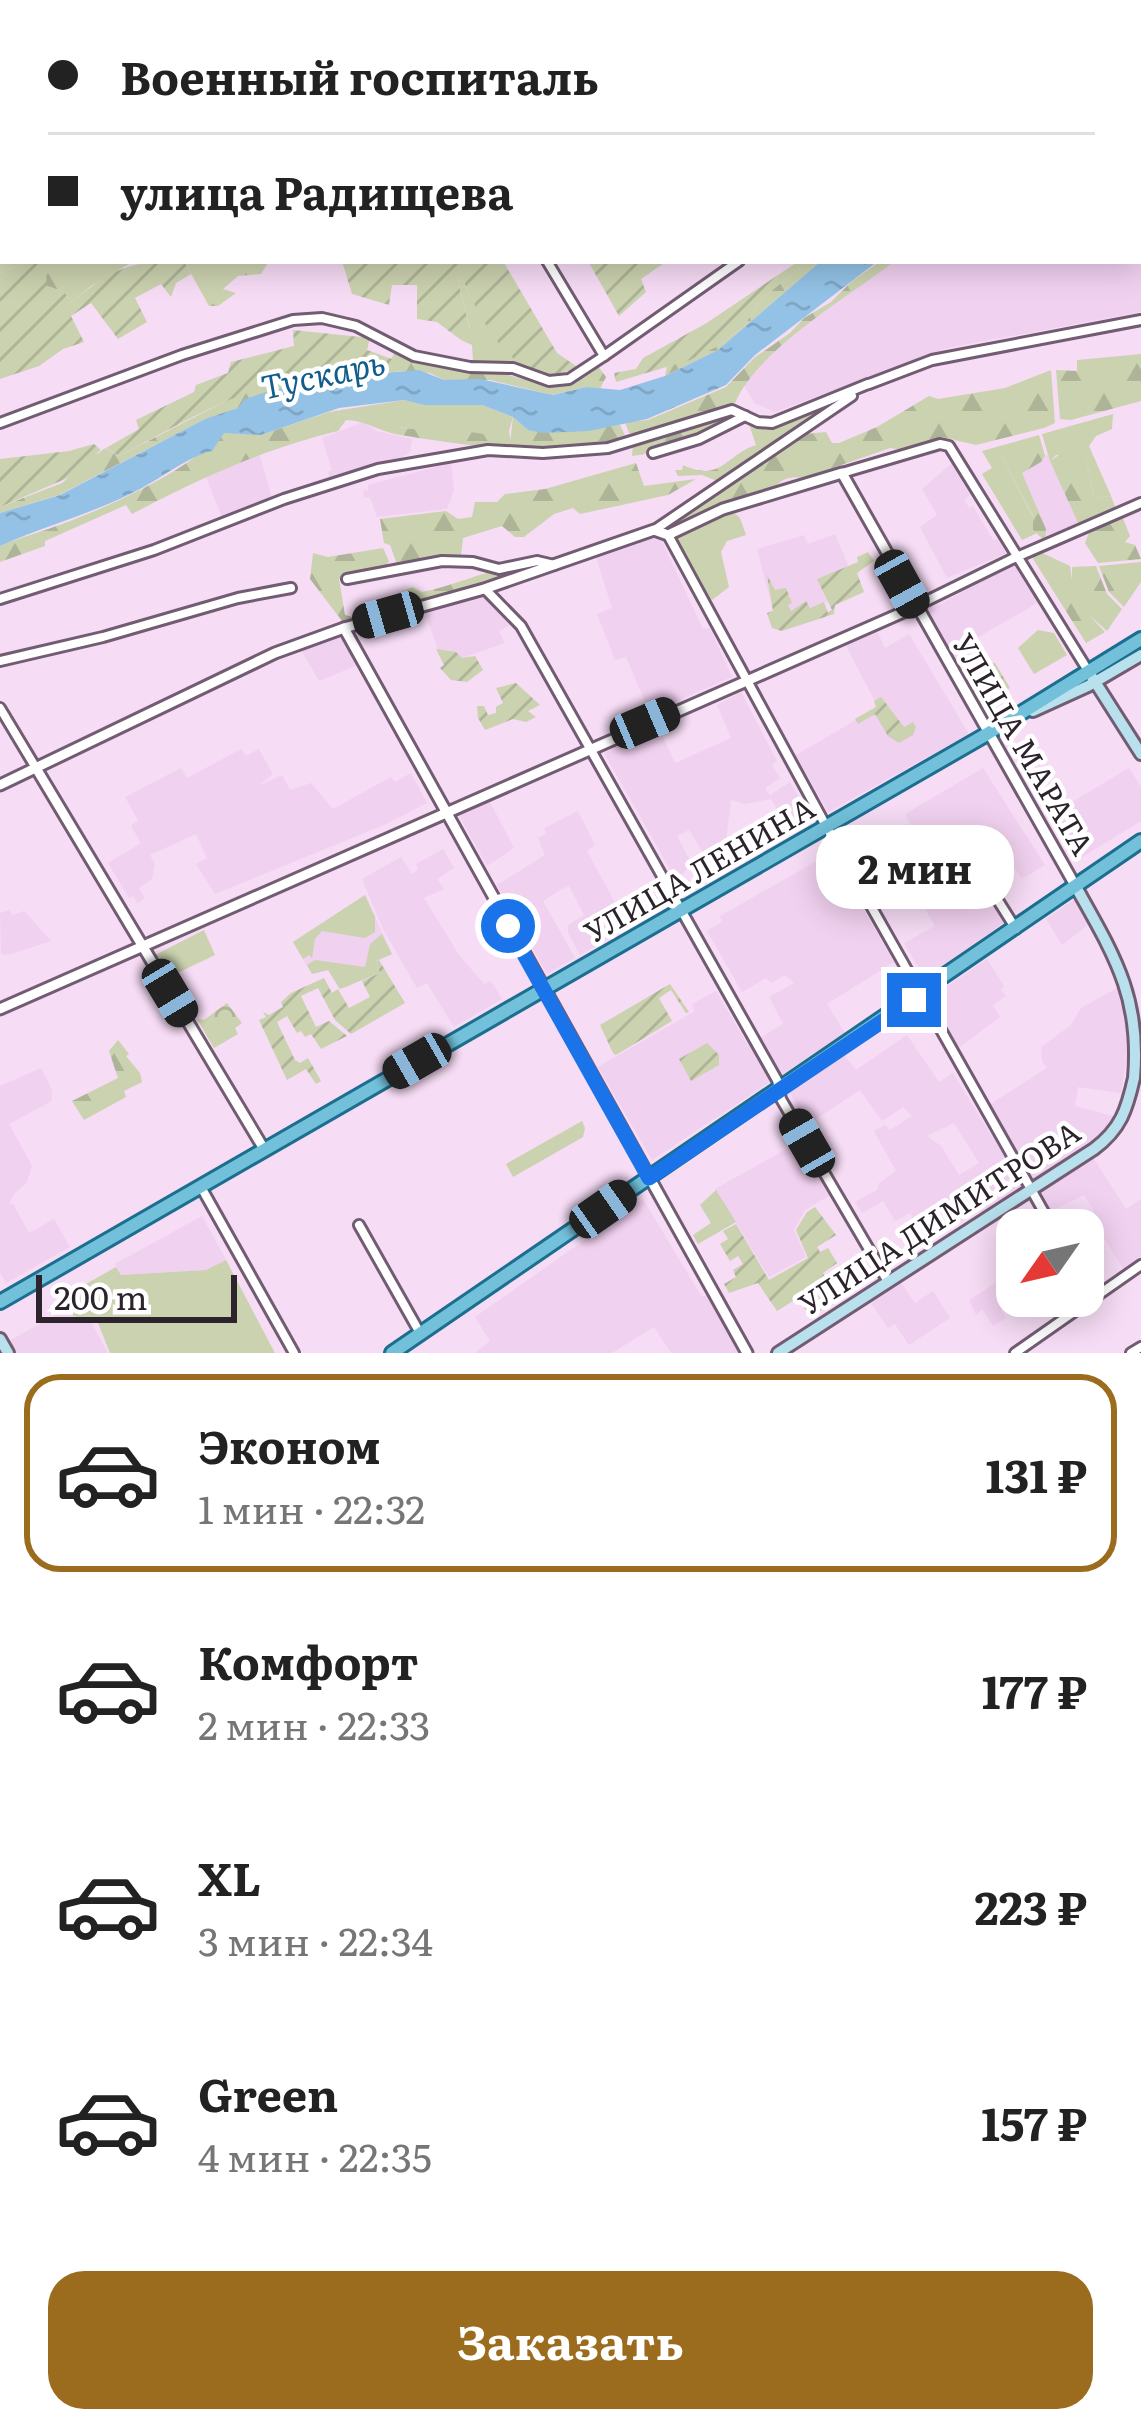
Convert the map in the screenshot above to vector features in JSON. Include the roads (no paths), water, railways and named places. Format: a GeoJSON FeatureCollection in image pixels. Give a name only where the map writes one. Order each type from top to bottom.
{"type":"FeatureCollection","features":[{"type":"Feature","properties":{"kind":"main road","name":"УЛИЦА ЛЕНИНА"},"geometry":{"type":"LineString","coordinates":[[0,1302],[1092,675],[1141,639]]}},
{"type":"Feature","properties":{"kind":"main road"},"geometry":{"type":"LineString","coordinates":[[1141,655],[1092,675],[1141,754]]}},
{"type":"Feature","properties":{"kind":"main road"},"geometry":{"type":"LineString","coordinates":[[392,1353],[1141,841]]}},
{"type":"Feature","properties":{"kind":"main road","name":"УЛИЦА МАРАТА"},"geometry":{"type":"LineString","coordinates":[[1076,887],[1133,993],[1139,1014],[1140,1049],[1123,1120]]}},
{"type":"Feature","properties":{"kind":"main road","name":"УЛИЦА ДИМИТРОВА"},"geometry":{"type":"LineString","coordinates":[[778,1353],[1033,1190],[1111,1137],[1123,1120]]}},
{"type":"Feature","properties":{"kind":"main road"},"geometry":{"type":"LineString","coordinates":[[0,1339],[8,1353]]}},
{"type":"Feature","properties":{"kind":"street"},"geometry":{"type":"LineString","coordinates":[[549,264],[604,356]]}},
{"type":"Feature","properties":{"kind":"street"},"geometry":{"type":"LineString","coordinates":[[0,423],[182,355],[293,320],[322,317],[356,326],[413,356],[470,367],[513,368],[549,381],[568,379],[736,264]]}},
{"type":"Feature","properties":{"kind":"street"},"geometry":{"type":"LineString","coordinates":[[0,598],[154,550],[284,499],[378,469],[488,450],[543,453],[608,448],[732,410],[765,423],[781,422],[932,360],[1141,320]]}},
{"type":"Feature","properties":{"kind":"street"},"geometry":{"type":"LineString","coordinates":[[0,785],[275,653],[555,566],[665,526],[868,384]]}},
{"type":"Feature","properties":{"kind":"street"},"geometry":{"type":"LineString","coordinates":[[653,453],[699,439],[746,416]]}},
{"type":"Feature","properties":{"kind":"street"},"geometry":{"type":"LineString","coordinates":[[668,535],[723,509],[940,444],[953,450],[1092,675]]}},
{"type":"Feature","properties":{"kind":"street","name":"УЛИЦА МАРАТА"},"geometry":{"type":"LineString","coordinates":[[842,473],[1076,887]]}},
{"type":"Feature","properties":{"kind":"street"},"geometry":{"type":"LineString","coordinates":[[0,1009],[1141,503]]}},
{"type":"Feature","properties":{"kind":"street"},"geometry":{"type":"LineString","coordinates":[[654,530],[668,535],[1043,1209]]}},
{"type":"Feature","properties":{"kind":"street"},"geometry":{"type":"LineString","coordinates":[[346,579],[442,561],[499,569],[537,561],[555,566]]}},
{"type":"Feature","properties":{"kind":"street"},"geometry":{"type":"LineString","coordinates":[[0,661],[291,588]]}},
{"type":"Feature","properties":{"kind":"street"},"geometry":{"type":"LineString","coordinates":[[484,589],[520,626],[682,910],[781,1099],[887,1280]]}},
{"type":"Feature","properties":{"kind":"street"},"geometry":{"type":"LineString","coordinates":[[344,628],[747,1353]]}},
{"type":"Feature","properties":{"kind":"street"},"geometry":{"type":"LineString","coordinates":[[0,708],[264,1149]]}},
{"type":"Feature","properties":{"kind":"street"},"geometry":{"type":"LineString","coordinates":[[972,859],[1016,929]]}},
{"type":"Feature","properties":{"kind":"street"},"geometry":{"type":"LineString","coordinates":[[200,1186],[294,1353]]}},
{"type":"Feature","properties":{"kind":"street"},"geometry":{"type":"LineString","coordinates":[[358,1225],[421,1335]]}},
{"type":"Feature","properties":{"kind":"street"},"geometry":{"type":"LineString","coordinates":[[1104,1290],[1141,1265]]}},
{"type":"Feature","properties":{"kind":"street"},"geometry":{"type":"LineString","coordinates":[[1015,1353],[1066,1317]]}},
{"type":"Feature","properties":{"kind":"street"},"geometry":{"type":"LineString","coordinates":[[1131,1353],[1141,1347]]}},
{"type":"Feature","properties":{"kind":"water"},"geometry":{"type":"Polygon","coordinates":[[[818,264],[874,264],[755,355],[726,385],[647,419],[589,431],[543,433],[482,405],[424,405],[404,400],[339,408],[261,435],[224,433],[212,451],[140,489],[0,546],[0,513],[60,495],[205,419],[238,408],[245,399],[276,389],[322,384],[337,377],[419,370],[444,380],[480,379],[553,395],[586,387],[620,390],[665,376],[718,350],[818,264]]]}},
{"type":"Feature","properties":{"kind":"water label","name":"Тускарь"},"geometry":{"type":"Point","coordinates":[323,375]}}]}
